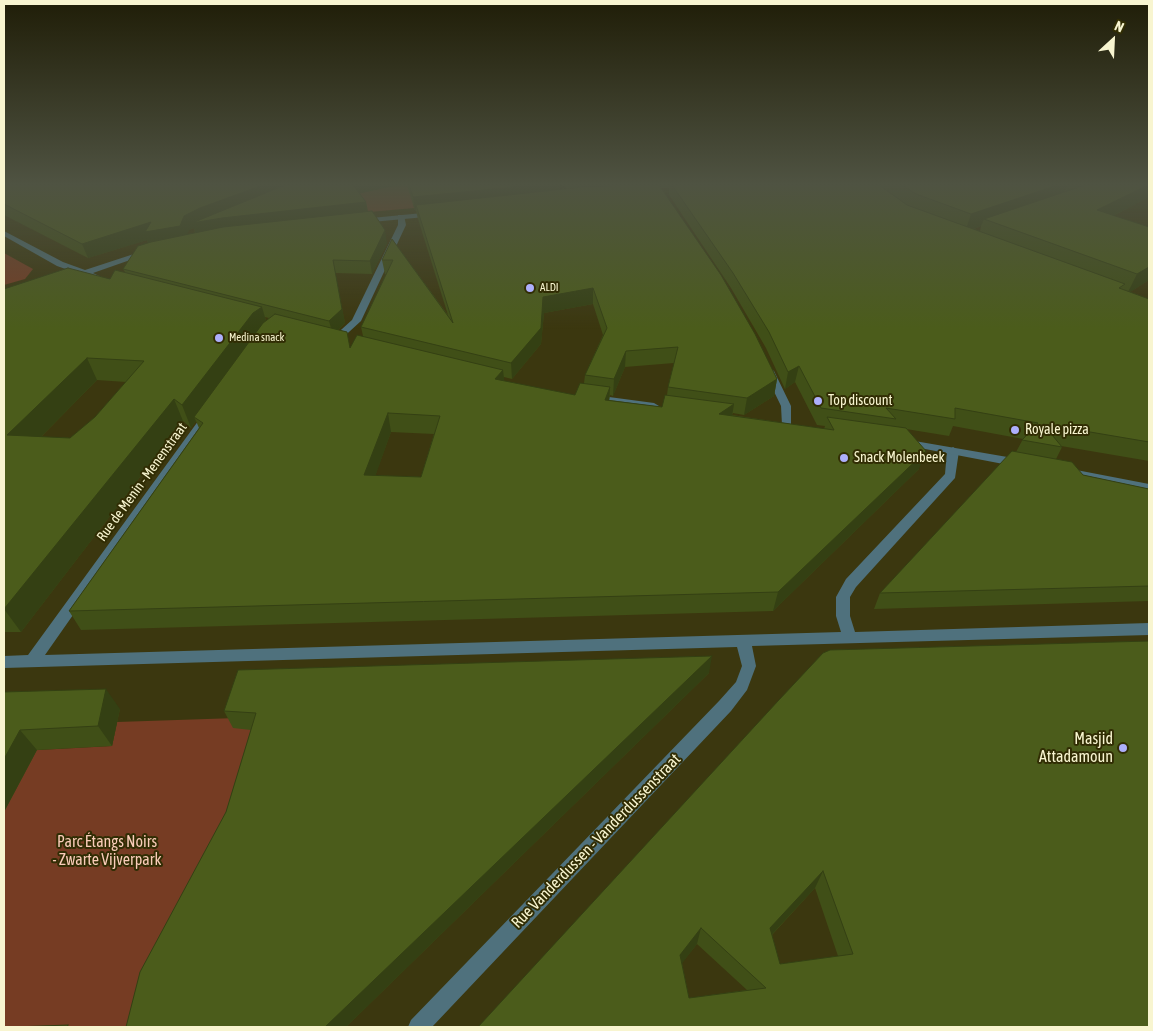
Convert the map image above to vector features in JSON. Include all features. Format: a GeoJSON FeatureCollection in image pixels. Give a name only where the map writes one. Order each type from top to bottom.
{"type":"FeatureCollection","features":[{"type":"Feature","properties":{"kind":"street"},"geometry":{"type":"LineString","coordinates":[[4,233],[60,264],[111,282]]}},
{"type":"Feature","properties":{"kind":"street"},"geometry":{"type":"LineString","coordinates":[[336,340],[356,321],[398,233]]}},
{"type":"Feature","properties":{"kind":"street"},"geometry":{"type":"LineString","coordinates":[[70,278],[153,250]]}},
{"type":"Feature","properties":{"kind":"street"},"geometry":{"type":"LineString","coordinates":[[763,358],[786,406],[787,425]]}},
{"type":"Feature","properties":{"kind":"street"},"geometry":{"type":"LineString","coordinates":[[587,397],[664,408]]}},
{"type":"Feature","properties":{"kind":"street","name":"Rue de Menin - Menenstraat"},"geometry":{"type":"LineString","coordinates":[[33,660],[217,402]]}},
{"type":"Feature","properties":{"kind":"street"},"geometry":{"type":"LineString","coordinates":[[888,440],[1031,465]]}},
{"type":"Feature","properties":{"kind":"street"},"geometry":{"type":"LineString","coordinates":[[850,637],[843,616],[843,597],[851,583],[951,475],[953,450]]}},
{"type":"Feature","properties":{"kind":"street"},"geometry":{"type":"LineString","coordinates":[[1051,469],[1149,488]]}},
{"type":"Feature","properties":{"kind":"street"},"geometry":{"type":"LineString","coordinates":[[4,662],[744,643],[850,637],[1149,629]]}},
{"type":"Feature","properties":{"kind":"street","name":"Rue Vanderdussen - Vanderdussenstraat"},"geometry":{"type":"LineString","coordinates":[[418,1027],[725,706],[742,685],[749,666],[744,643]]}},
{"type":"Feature","properties":{"kind":"green space"},"geometry":{"type":"Polygon","coordinates":[[[4,253],[33,269],[25,279],[4,285],[4,253]]]}},
{"type":"Feature","properties":{"kind":"green space","name":"Parc Étangs Noirs - Zwarte Vijverpark"},"geometry":{"type":"Polygon","coordinates":[[[237,718],[264,730],[144,1027],[4,1027],[4,811],[20,751],[112,746],[117,722],[237,718]]]}},
{"type":"Feature","properties":{"kind":"building"},"geometry":{"type":"Polygon","coordinates":[[[61,233],[116,233],[82,244],[61,233]]]}},
{"type":"Feature","properties":{"kind":"building"},"geometry":{"type":"Polygon","coordinates":[[[194,233],[383,233],[370,261],[333,260],[342,309],[329,321],[123,269],[138,246],[194,233]]]}},
{"type":"Feature","properties":{"kind":"building"},"geometry":{"type":"Polygon","coordinates":[[[425,233],[692,233],[721,275],[755,334],[777,379],[747,398],[668,387],[678,347],[626,351],[614,379],[585,375],[607,328],[593,288],[543,297],[541,328],[511,363],[361,327],[393,260],[382,260],[392,239],[453,323],[425,233]]]}},
{"type":"Feature","properties":{"kind":"building"},"geometry":{"type":"Polygon","coordinates":[[[705,233],[985,233],[1125,284],[1119,288],[1149,299],[1149,442],[1043,424],[1062,447],[1022,440],[1038,423],[955,408],[955,419],[886,408],[896,419],[821,408],[799,366],[788,372],[769,332],[733,273],[705,233]]]}},
{"type":"Feature","properties":{"kind":"building"},"geometry":{"type":"Polygon","coordinates":[[[1023,233],[1149,233],[1149,267],[1137,274],[1023,233]]]}},
{"type":"Feature","properties":{"kind":"building"},"geometry":{"type":"Polygon","coordinates":[[[68,268],[110,279],[115,270],[262,307],[253,313],[182,405],[174,399],[4,609],[4,289],[68,268]],[[87,358],[7,435],[70,438],[95,417],[144,361],[87,358]]]}},
{"type":"Feature","properties":{"kind":"building"},"geometry":{"type":"Polygon","coordinates":[[[275,314],[347,332],[350,348],[357,335],[503,370],[495,379],[575,395],[580,383],[610,387],[605,400],[662,407],[665,395],[734,404],[719,414],[834,430],[827,417],[906,428],[926,451],[778,592],[69,611],[203,423],[194,417],[263,323],[275,314]],[[388,413],[364,475],[421,477],[440,416],[388,413]]]}},
{"type":"Feature","properties":{"kind":"building"},"geometry":{"type":"Polygon","coordinates":[[[1012,451],[1072,462],[1083,475],[1149,489],[1149,586],[880,593],[1012,451]]]}},
{"type":"Feature","properties":{"kind":"building"},"geometry":{"type":"Polygon","coordinates":[[[1149,641],[1149,1027],[478,1027],[778,701],[823,653],[830,650],[1149,641]],[[823,871],[770,928],[780,964],[853,954],[823,871]],[[701,928],[680,955],[689,998],[766,988],[701,928]]]}},
{"type":"Feature","properties":{"kind":"building"},"geometry":{"type":"Polygon","coordinates":[[[712,656],[325,1027],[126,1027],[140,972],[226,812],[256,713],[224,711],[238,670],[712,656]]]}},
{"type":"Feature","properties":{"kind":"building"},"geometry":{"type":"Polygon","coordinates":[[[106,689],[98,726],[20,730],[4,759],[4,692],[106,689]]]}},
{"type":"Feature","properties":{"kind":"building"},"geometry":{"type":"Polygon","coordinates":[[[68,1025],[67,1027],[14,1027],[68,1025]]]}},
{"type":"Feature","properties":{"kind":"place","name":"ALDI"},"geometry":{"type":"Point","coordinates":[530,288]}},
{"type":"Feature","properties":{"kind":"place","name":"Medina snack"},"geometry":{"type":"Point","coordinates":[219,338]}},
{"type":"Feature","properties":{"kind":"place","name":"Top discount"},"geometry":{"type":"Point","coordinates":[818,401]}},
{"type":"Feature","properties":{"kind":"place","name":"Royale pizza"},"geometry":{"type":"Point","coordinates":[1015,430]}},
{"type":"Feature","properties":{"kind":"place","name":"Snack Molenbeek"},"geometry":{"type":"Point","coordinates":[844,458]}},
{"type":"Feature","properties":{"kind":"place","name":"Masjid Attadamoun"},"geometry":{"type":"Point","coordinates":[1123,748]}}]}
